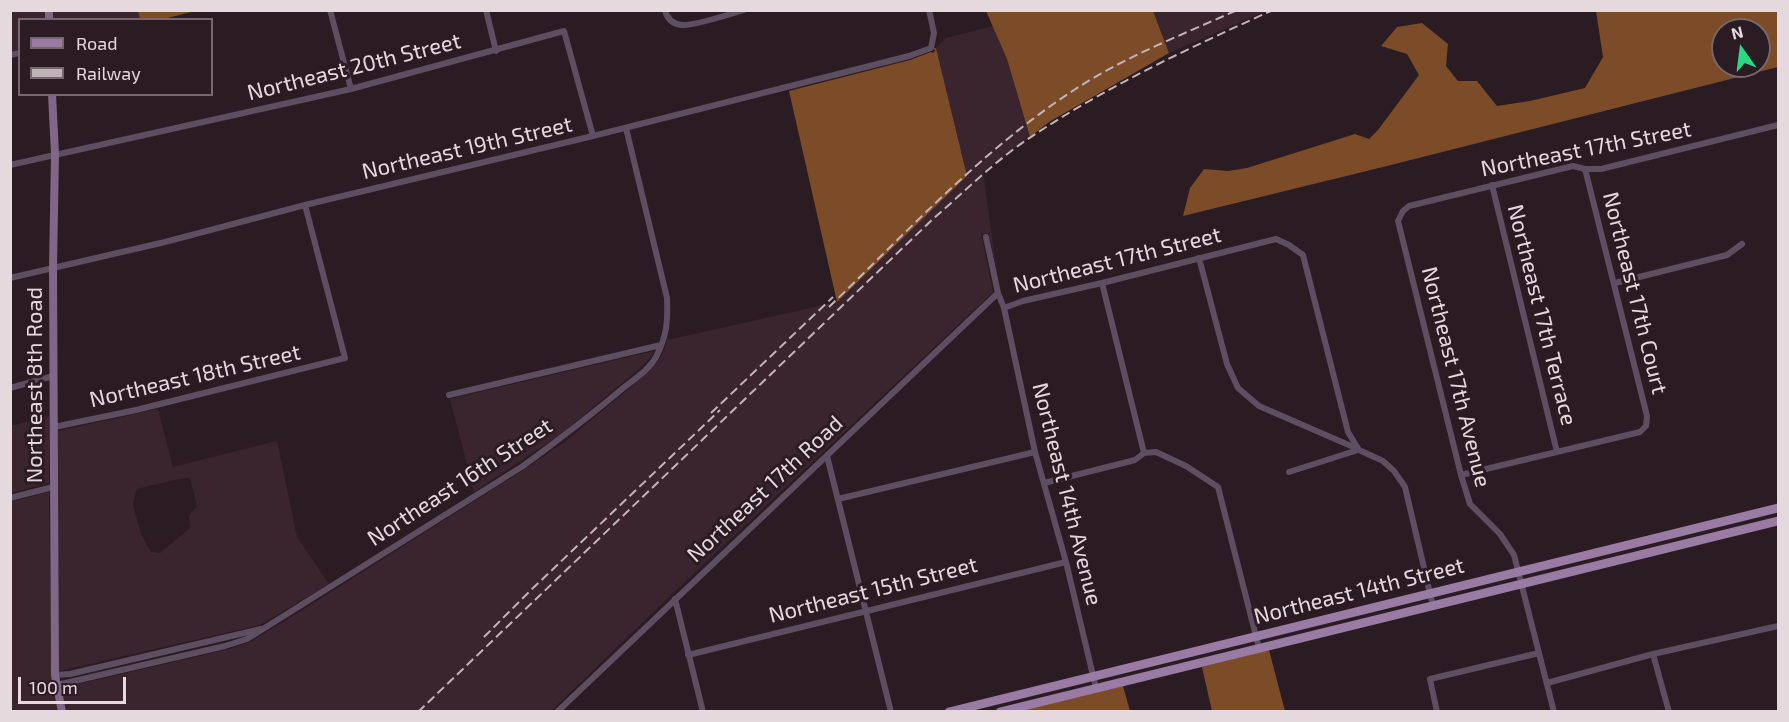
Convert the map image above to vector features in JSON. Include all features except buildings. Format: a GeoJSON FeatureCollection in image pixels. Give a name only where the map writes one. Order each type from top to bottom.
{"type":"FeatureCollection","features":[{"type":"Feature","properties":{"kind":"main road","name":"Northeast 8th Road"},"geometry":{"type":"LineString","coordinates":[[52,96],[55,154],[53,268],[55,675],[62,711]]}},
{"type":"Feature","properties":{"kind":"main road","name":"Northeast 14th Street"},"geometry":{"type":"LineString","coordinates":[[954,711],[1779,508]]}},
{"type":"Feature","properties":{"kind":"main road","name":"Northeast 14th Street"},"geometry":{"type":"LineString","coordinates":[[1000,711],[1779,521]]}},
{"type":"Feature","properties":{"kind":"street"},"geometry":{"type":"LineString","coordinates":[[330,10],[351,89]]}},
{"type":"Feature","properties":{"kind":"street"},"geometry":{"type":"LineString","coordinates":[[486,10],[496,51]]}},
{"type":"Feature","properties":{"kind":"street"},"geometry":{"type":"LineString","coordinates":[[664,10],[666,17],[673,23],[684,26],[744,10]]}},
{"type":"Feature","properties":{"kind":"street","name":"Northeast 19th Street"},"geometry":{"type":"LineString","coordinates":[[10,278],[165,242],[305,205],[626,128],[909,56],[930,48],[934,33],[929,10]]}},
{"type":"Feature","properties":{"kind":"street","name":"Northeast 20th Street"},"geometry":{"type":"LineString","coordinates":[[10,165],[351,89],[564,31],[593,136]]}},
{"type":"Feature","properties":{"kind":"street","name":"Northeast 17th Street"},"geometry":{"type":"LineString","coordinates":[[1403,211],[1408,206],[1573,166],[1601,169],[1779,125]]}},
{"type":"Feature","properties":{"kind":"street"},"geometry":{"type":"LineString","coordinates":[[449,395],[661,345],[668,323],[667,298],[626,128]]}},
{"type":"Feature","properties":{"kind":"street","name":"Northeast 17th Court"},"geometry":{"type":"LineString","coordinates":[[1557,452],[1640,432],[1646,426],[1647,416],[1585,169]]}},
{"type":"Feature","properties":{"kind":"street","name":"Northeast 17th Terrace"},"geometry":{"type":"LineString","coordinates":[[1492,185],[1557,452]]}},
{"type":"Feature","properties":{"kind":"street","name":"Northeast 18th Street"},"geometry":{"type":"LineString","coordinates":[[54,427],[136,410],[345,358],[305,205]]}},
{"type":"Feature","properties":{"kind":"street","name":"Northeast 17th Avenue"},"geometry":{"type":"LineString","coordinates":[[1403,211],[1398,220],[1461,475],[1470,504],[1500,534],[1514,555],[1554,711]]}},
{"type":"Feature","properties":{"kind":"street","name":"Northeast 17th Street"},"geometry":{"type":"LineString","coordinates":[[986,237],[998,293],[1004,308],[1023,301],[1276,239],[1289,244],[1303,255],[1348,432],[1359,450]]}},
{"type":"Feature","properties":{"kind":"street"},"geometry":{"type":"LineString","coordinates":[[1615,283],[1727,255],[1742,244]]}},
{"type":"Feature","properties":{"kind":"street"},"geometry":{"type":"LineString","coordinates":[[1199,258],[1227,364],[1238,388],[1259,406],[1383,461],[1394,471],[1405,487],[1433,606]]}},
{"type":"Feature","properties":{"kind":"street"},"geometry":{"type":"LineString","coordinates":[[1102,283],[1143,453]]}},
{"type":"Feature","properties":{"kind":"street","name":"Northeast 17th Road"},"geometry":{"type":"LineString","coordinates":[[557,711],[998,293]]}},
{"type":"Feature","properties":{"kind":"street","name":"Northeast 14th Avenue"},"geometry":{"type":"LineString","coordinates":[[1004,308],[1035,452],[1066,562],[1096,688]]}},
{"type":"Feature","properties":{"kind":"street","name":"Northeast 16th Street"},"geometry":{"type":"LineString","coordinates":[[57,685],[247,639],[466,502],[564,437],[642,372],[654,359],[661,345]]}},
{"type":"Feature","properties":{"kind":"street"},"geometry":{"type":"LineString","coordinates":[[10,388],[53,376]]}},
{"type":"Feature","properties":{"kind":"street"},"geometry":{"type":"LineString","coordinates":[[1288,472],[1359,450]]}},
{"type":"Feature","properties":{"kind":"street"},"geometry":{"type":"LineString","coordinates":[[838,499],[1035,452]]}},
{"type":"Feature","properties":{"kind":"street"},"geometry":{"type":"LineString","coordinates":[[1044,483],[1135,460],[1143,453],[1156,452],[1186,466],[1218,487],[1259,648]]}},
{"type":"Feature","properties":{"kind":"street"},"geometry":{"type":"LineString","coordinates":[[1461,475],[1557,452]]}},
{"type":"Feature","properties":{"kind":"street"},"geometry":{"type":"LineString","coordinates":[[827,456],[891,711]]}},
{"type":"Feature","properties":{"kind":"street"},"geometry":{"type":"LineString","coordinates":[[10,498],[53,487]]}},
{"type":"Feature","properties":{"kind":"street","name":"Northeast 15th Street"},"geometry":{"type":"LineString","coordinates":[[688,655],[1066,562]]}},
{"type":"Feature","properties":{"kind":"street"},"geometry":{"type":"LineString","coordinates":[[675,599],[703,711]]}},
{"type":"Feature","properties":{"kind":"street"},"geometry":{"type":"LineString","coordinates":[[1547,683],[1653,654],[1779,626]]}},
{"type":"Feature","properties":{"kind":"street","name":"Northeast 16th Street"},"geometry":{"type":"LineString","coordinates":[[55,675],[70,674],[261,629]]}},
{"type":"Feature","properties":{"kind":"street"},"geometry":{"type":"LineString","coordinates":[[217,639],[219,647]]}},
{"type":"Feature","properties":{"kind":"street"},"geometry":{"type":"LineString","coordinates":[[186,646],[187,654]]}},
{"type":"Feature","properties":{"kind":"street"},"geometry":{"type":"LineString","coordinates":[[1437,711],[1430,679],[1539,653]]}},
{"type":"Feature","properties":{"kind":"street"},"geometry":{"type":"LineString","coordinates":[[1653,654],[1669,711]]}},
{"type":"Feature","properties":{"kind":"street"},"geometry":{"type":"LineString","coordinates":[[129,660],[131,667]]}},
{"type":"Feature","properties":{"kind":"street"},"geometry":{"type":"LineString","coordinates":[[102,666],[104,674]]}},
{"type":"Feature","properties":{"kind":"shaded area"},"geometry":{"type":"Polygon","coordinates":[[[53,10],[138,11],[140,18],[53,18],[53,10]]]}},
{"type":"Feature","properties":{"kind":"shaded area"},"geometry":{"type":"Polygon","coordinates":[[[138,10],[195,11],[168,18],[140,18],[138,10]]]}},
{"type":"Feature","properties":{"kind":"shaded area"},"geometry":{"type":"Polygon","coordinates":[[[10,11],[46,11],[46,18],[18,18],[18,49],[11,51],[10,11]]]}},
{"type":"Feature","properties":{"kind":"shaded area"},"geometry":{"type":"Polygon","coordinates":[[[986,11],[1153,11],[1169,53],[1049,122],[1030,137],[1007,59],[986,11]]]}},
{"type":"Feature","properties":{"kind":"shaded area"},"geometry":{"type":"Polygon","coordinates":[[[1153,11],[1266,11],[1169,53],[1153,11]]]}},
{"type":"Feature","properties":{"kind":"shaded area"},"geometry":{"type":"Polygon","coordinates":[[[1596,11],[1778,11],[1778,67],[1771,69],[1771,18],[1711,18],[1711,78],[1735,78],[1183,216],[1190,188],[1204,169],[1228,171],[1247,168],[1355,134],[1369,139],[1419,75],[1407,54],[1381,46],[1397,27],[1422,23],[1448,44],[1446,66],[1458,81],[1477,81],[1497,106],[1585,88],[1603,57],[1596,11]]]}},
{"type":"Feature","properties":{"kind":"shaded area"},"geometry":{"type":"Polygon","coordinates":[[[993,26],[1007,59],[1030,137],[983,172],[997,273],[989,233],[981,234],[993,292],[551,711],[66,712],[61,688],[226,650],[248,643],[293,616],[566,441],[644,376],[658,361],[667,340],[837,302],[967,176],[936,48],[946,38],[993,26]]]}},
{"type":"Feature","properties":{"kind":"shaded area"},"geometry":{"type":"Polygon","coordinates":[[[936,48],[967,176],[837,302],[789,91],[910,60],[933,53],[936,48]]]}},
{"type":"Feature","properties":{"kind":"shaded area"},"geometry":{"type":"Polygon","coordinates":[[[654,351],[639,369],[561,434],[474,492],[450,399],[654,351]]]}},
{"type":"Feature","properties":{"kind":"shaded area"},"geometry":{"type":"Polygon","coordinates":[[[158,409],[173,467],[277,441],[297,537],[329,584],[260,625],[59,671],[58,431],[158,409]],[[190,478],[137,489],[133,504],[141,534],[151,552],[160,553],[190,528],[189,516],[197,506],[190,478]]]}},
{"type":"Feature","properties":{"kind":"shaded area"},"geometry":{"type":"Polygon","coordinates":[[[50,416],[49,483],[11,493],[11,426],[50,416]]]}},
{"type":"Feature","properties":{"kind":"shaded area"},"geometry":{"type":"Polygon","coordinates":[[[49,492],[51,671],[58,711],[11,712],[11,502],[49,492]]]}},
{"type":"Feature","properties":{"kind":"shaded area"},"geometry":{"type":"Polygon","coordinates":[[[1269,650],[1285,711],[1212,711],[1202,667],[1269,650]]]}},
{"type":"Feature","properties":{"kind":"shaded area"},"geometry":{"type":"Polygon","coordinates":[[[1123,686],[1130,711],[1018,712],[1123,686]]]}},
{"type":"Feature","properties":{"kind":"railway"},"geometry":{"type":"LineString","coordinates":[[829,307],[946,193],[1040,113],[1113,67],[1237,10]]}},
{"type":"Feature","properties":{"kind":"railway"},"geometry":{"type":"LineString","coordinates":[[418,712],[934,218],[1001,159],[1055,122],[1115,87],[1273,10]]}},
{"type":"Feature","properties":{"kind":"railway"},"geometry":{"type":"LineString","coordinates":[[711,413],[833,297]]}},
{"type":"Feature","properties":{"kind":"railway"},"geometry":{"type":"LineString","coordinates":[[484,637],[720,410]]}}]}
